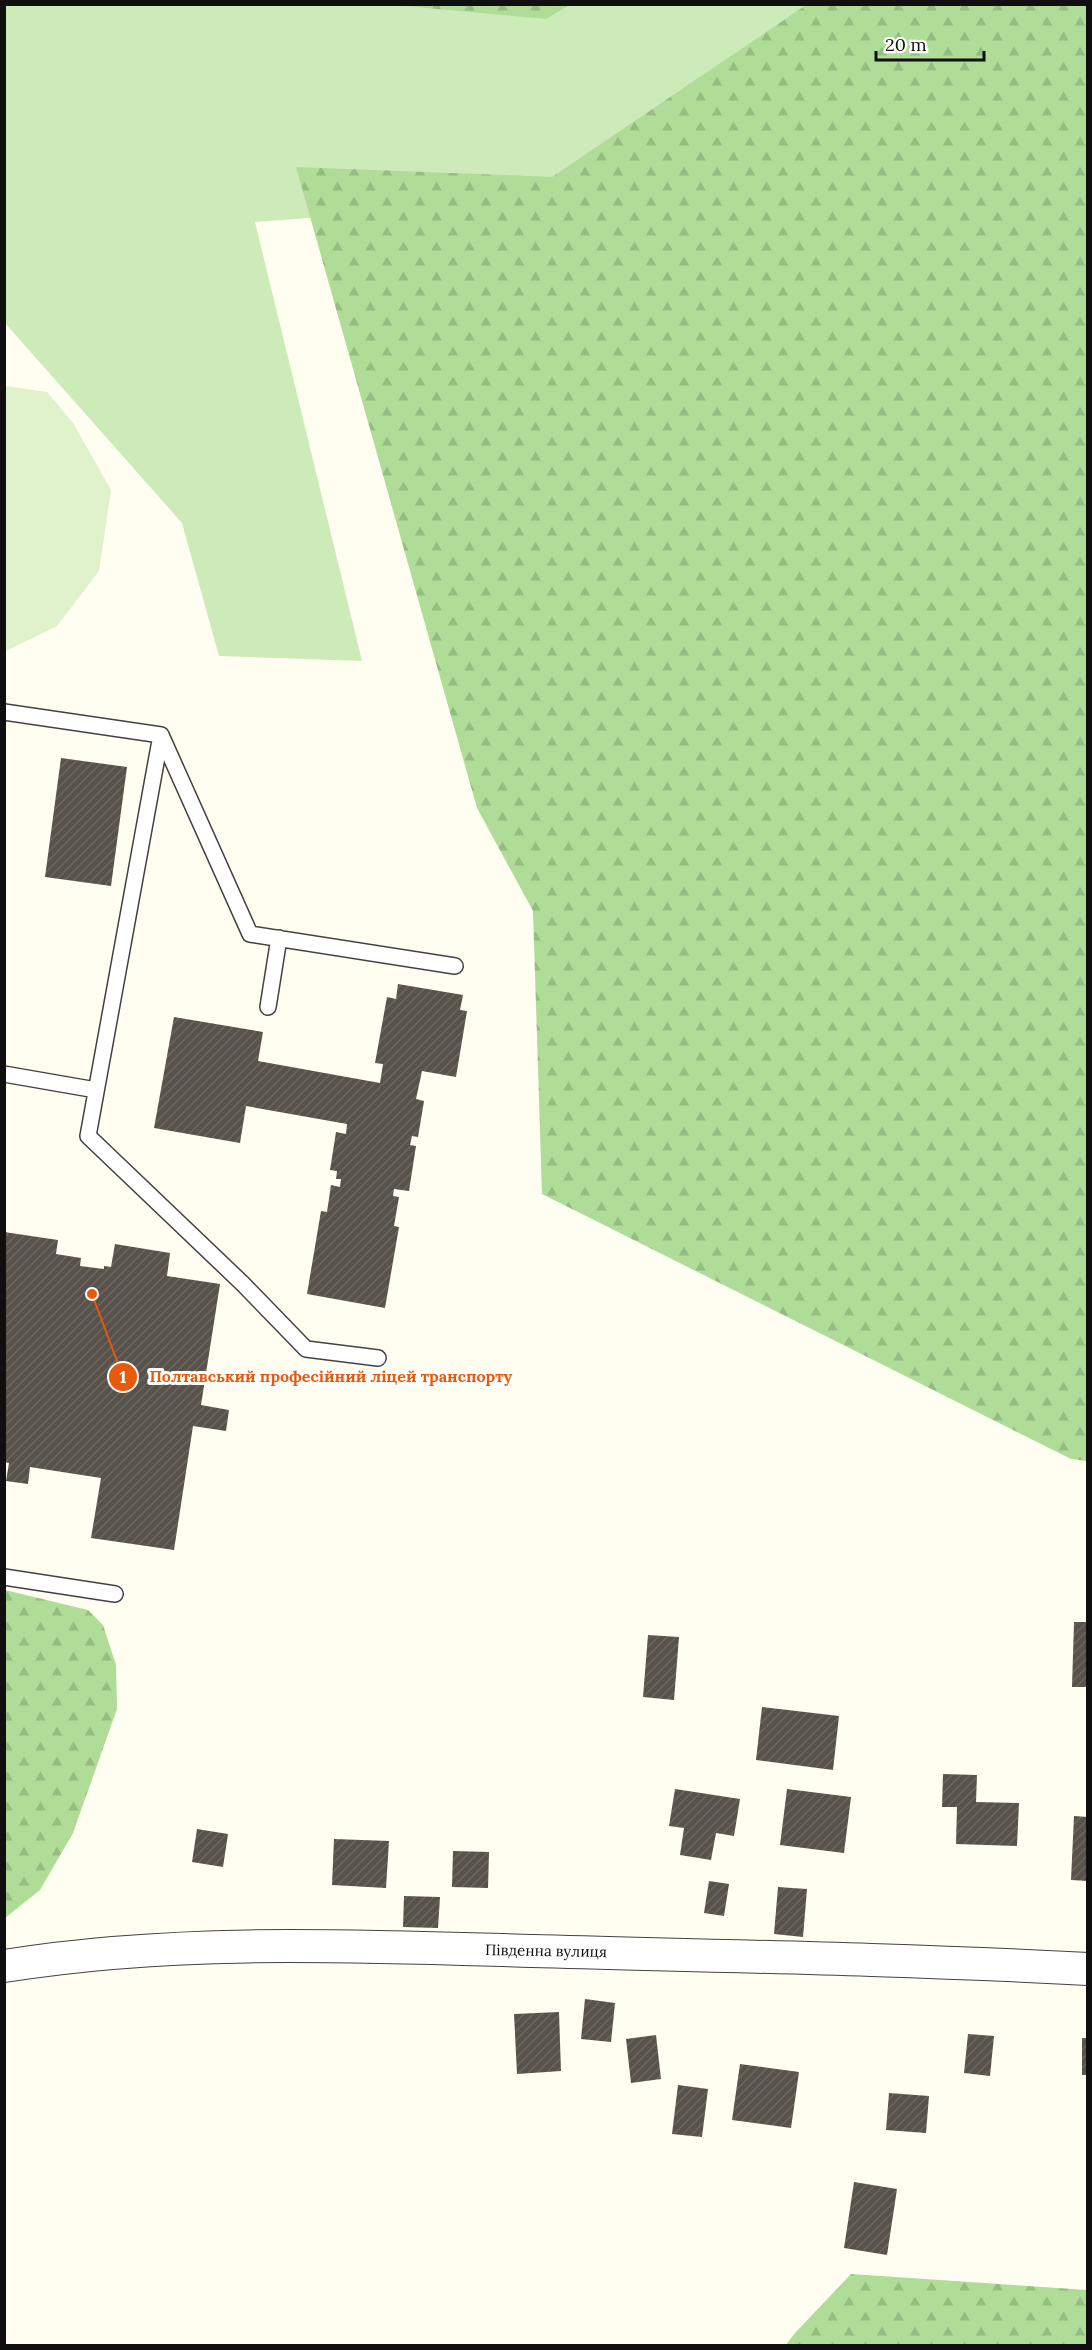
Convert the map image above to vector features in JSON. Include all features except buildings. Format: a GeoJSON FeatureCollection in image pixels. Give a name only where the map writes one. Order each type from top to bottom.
{"type":"FeatureCollection","features":[{"type":"Feature","properties":{"kind":"street","name":"Південна вулиця"},"geometry":{"type":"LineString","coordinates":[[4,1966],[180,1949],[348,1946],[949,1962],[1088,1969]]}},
{"type":"Feature","properties":{"kind":"lane"},"geometry":{"type":"LineString","coordinates":[[4,712],[161,735]]}},
{"type":"Feature","properties":{"kind":"lane"},"geometry":{"type":"LineString","coordinates":[[161,735],[250,934],[455,966]]}},
{"type":"Feature","properties":{"kind":"lane"},"geometry":{"type":"LineString","coordinates":[[161,735],[88,1136],[243,1284],[306,1348],[378,1358]]}},
{"type":"Feature","properties":{"kind":"lane"},"geometry":{"type":"LineString","coordinates":[[268,1007],[279,938]]}},
{"type":"Feature","properties":{"kind":"lane"},"geometry":{"type":"LineString","coordinates":[[4,1074],[96,1090]]}},
{"type":"Feature","properties":{"kind":"lane"},"geometry":{"type":"LineString","coordinates":[[4,1577],[115,1594]]}},
{"type":"Feature","properties":{"kind":"green space"},"geometry":{"type":"Polygon","coordinates":[[[569,4],[546,19],[394,5],[569,4]]]}},
{"type":"Feature","properties":{"kind":"green space"},"geometry":{"type":"Polygon","coordinates":[[[4,5],[1087,5],[1087,161],[255,222],[362,661],[219,656],[182,523],[5,323],[4,5]]]}},
{"type":"Feature","properties":{"kind":"green space"},"geometry":{"type":"Polygon","coordinates":[[[806,5],[1087,5],[1087,1461],[1071,1459],[542,1194],[533,911],[477,808],[296,167],[552,177],[806,5]]]}},
{"type":"Feature","properties":{"kind":"green space"},"geometry":{"type":"Polygon","coordinates":[[[5,386],[47,392],[73,423],[111,490],[99,571],[57,626],[6,651],[5,386]]]}},
{"type":"Feature","properties":{"kind":"green space"},"geometry":{"type":"Polygon","coordinates":[[[5,1590],[88,1610],[103,1625],[116,1665],[117,1709],[73,1833],[40,1890],[5,1918],[5,1590]]]}},
{"type":"Feature","properties":{"kind":"green space"},"geometry":{"type":"Polygon","coordinates":[[[851,2274],[1087,2290],[1087,2345],[786,2345],[851,2274]]]}},
{"type":"Feature","properties":{"kind":"place","name":"Полтавський професійний ліцей транспорту"},"geometry":{"type":"Point","coordinates":[92,1294]}}]}
